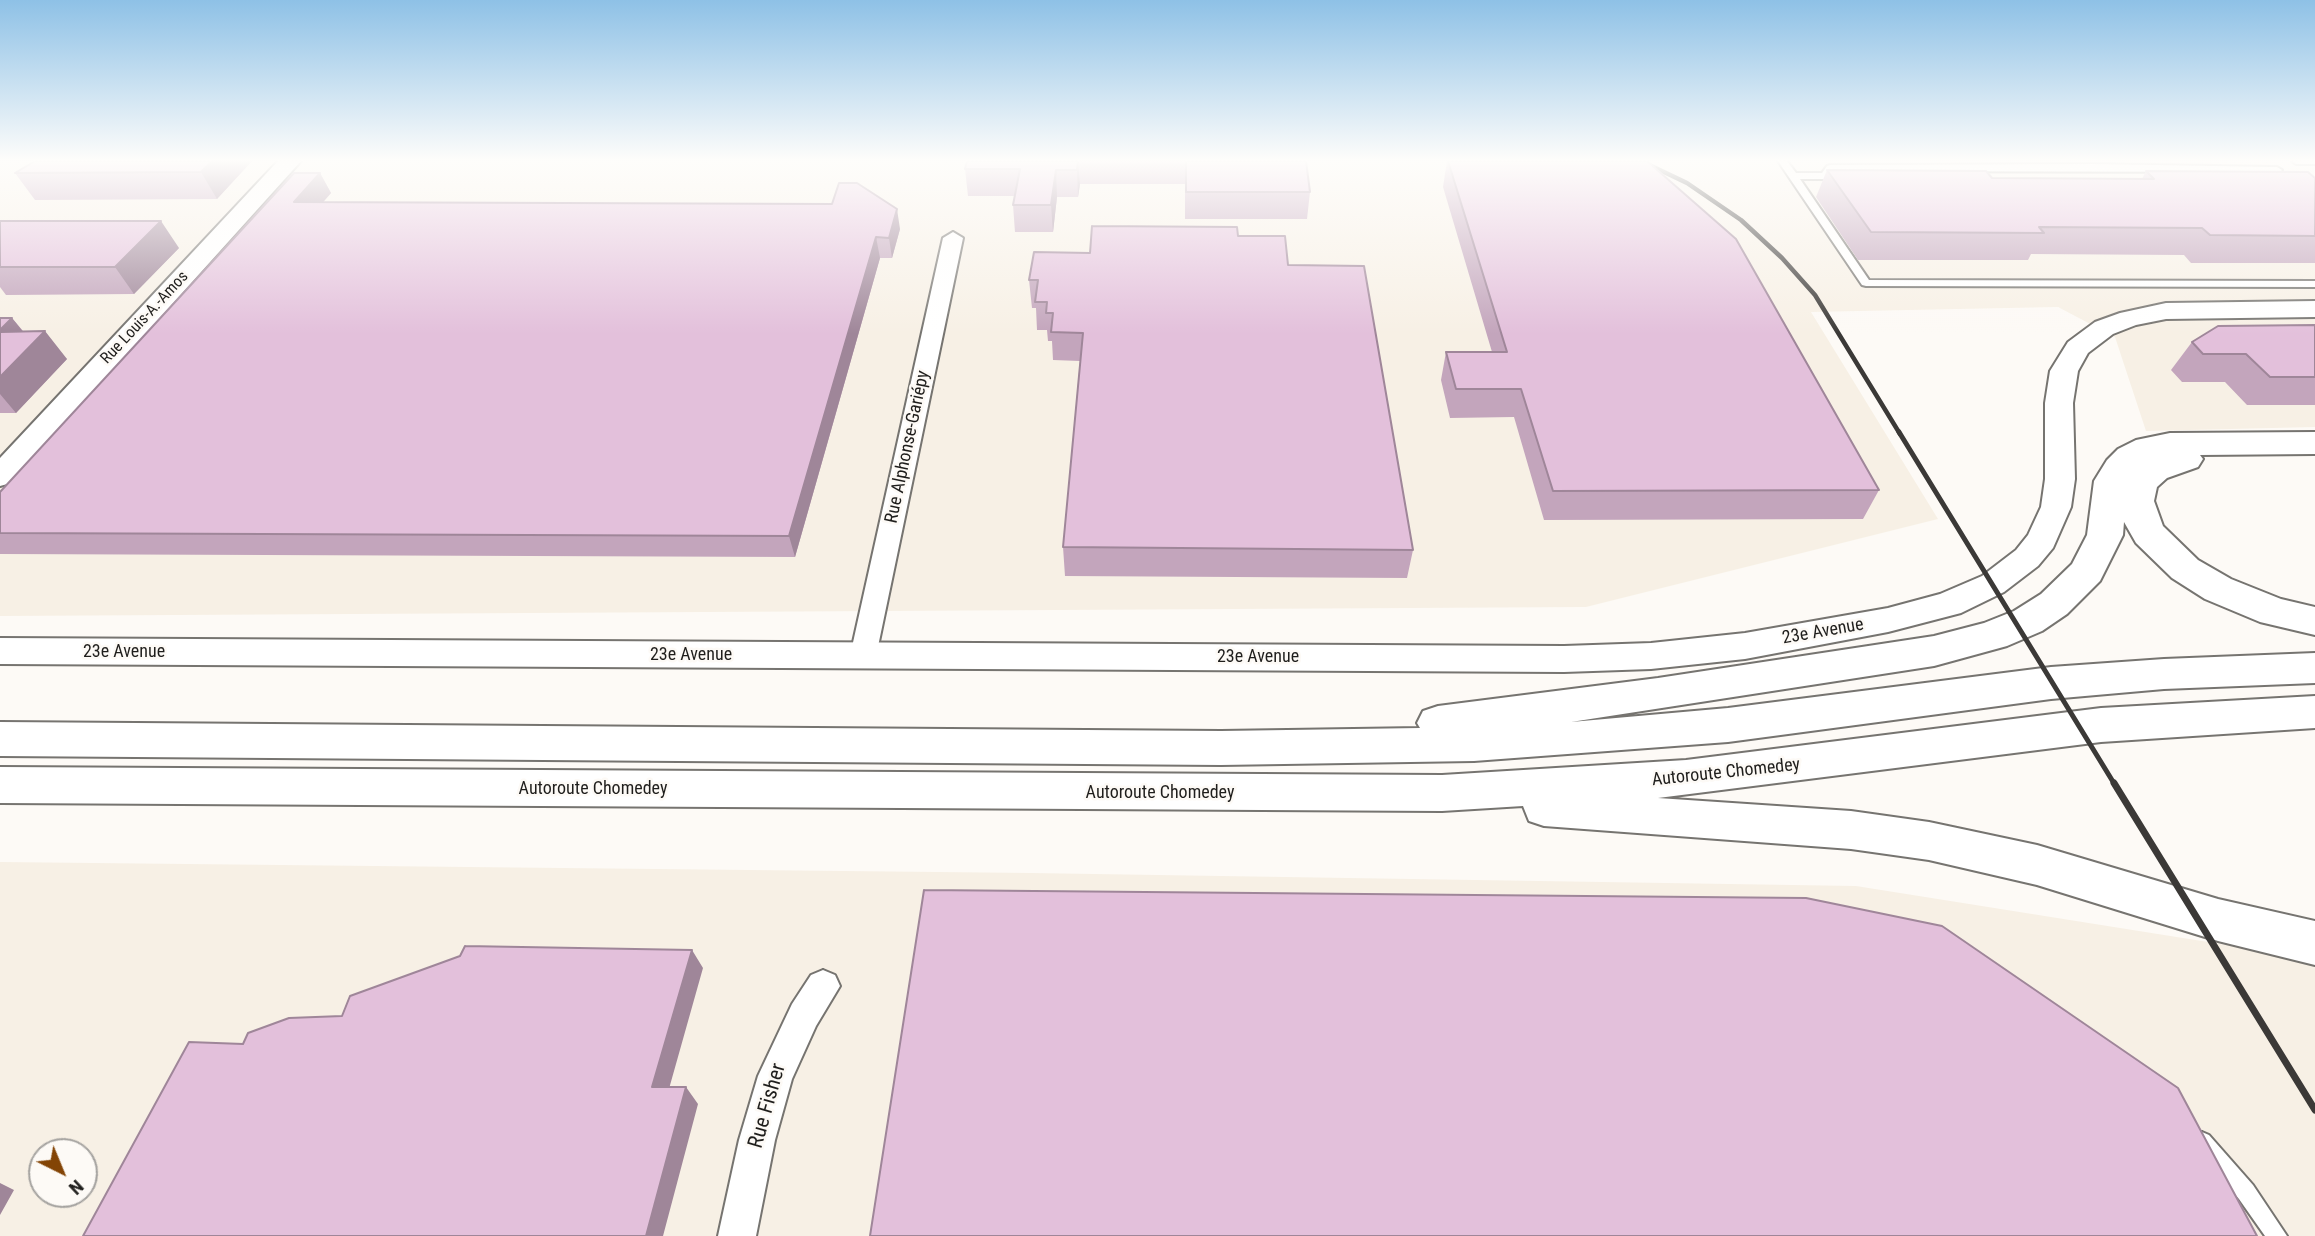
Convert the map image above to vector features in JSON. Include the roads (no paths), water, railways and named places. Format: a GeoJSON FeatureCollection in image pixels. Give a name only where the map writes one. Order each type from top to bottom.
{"type":"FeatureCollection","features":[{"type":"Feature","properties":{"kind":"highway"},"geometry":{"type":"LineString","coordinates":[[1221,748],[1658,694],[1973,643],[2028,621],[2078,584],[2095,559],[2105,536],[2114,474],[2130,457],[2148,448],[2170,444],[2315,443]]}},
{"type":"Feature","properties":{"kind":"highway"},"geometry":{"type":"LineString","coordinates":[[2315,458],[2199,458],[2174,462],[2147,475],[2137,491],[2136,501],[2150,534],[2178,563],[2200,580],[2255,606],[2315,621]]}},
{"type":"Feature","properties":{"kind":"highway"},"geometry":{"type":"LineString","coordinates":[[0,739],[1221,748],[1401,746],[1580,738],[1788,718],[2016,686],[2164,674],[2315,668]]}},
{"type":"Feature","properties":{"kind":"highway","name":"Autoroute Chomedey"},"geometry":{"type":"LineString","coordinates":[[13,786],[1346,794],[1490,792],[1628,783],[1784,767],[2101,725],[2315,712]]}},
{"type":"Feature","properties":{"kind":"highway"},"geometry":{"type":"LineString","coordinates":[[1346,794],[1800,826],[1929,841],[2038,865],[2218,920],[2315,943]]}},
{"type":"Feature","properties":{"kind":"street","name":"Rue Louis-A.-Amos"},"geometry":{"type":"LineString","coordinates":[[0,476],[237,219]]}},
{"type":"Feature","properties":{"kind":"street","name":"Rue Alphonse-Gariépy"},"geometry":{"type":"LineString","coordinates":[[863,656],[953,238]]}},
{"type":"Feature","properties":{"kind":"street","name":"23e Avenue"},"geometry":{"type":"LineString","coordinates":[[0,651],[1614,658],[1684,654],[1745,646],[1900,617],[1949,604],[1993,584],[2036,549],[2053,518],[2059,491],[2062,379],[2072,354],[2094,334],[2129,319],[2166,311],[2315,309]]}},
{"type":"Feature","properties":{"kind":"street","name":"Rue Fisher"},"geometry":{"type":"LineString","coordinates":[[737,1236],[757,1140],[775,1076],[799,1024],[823,986]]}},
{"type":"Feature","properties":{"kind":"lane"},"geometry":{"type":"LineString","coordinates":[[1821,219],[1863,281],[1871,284],[2315,284]]}},
{"type":"Feature","properties":{"kind":"lane"},"geometry":{"type":"LineString","coordinates":[[2185,1125],[2246,1192],[2277,1236]]}},
{"type":"Feature","properties":{"kind":"railway"},"geometry":{"type":"LineString","coordinates":[[1739,219],[1782,258],[1815,295],[1900,434]]}},
{"type":"Feature","properties":{"kind":"railway"},"geometry":{"type":"LineString","coordinates":[[1899,432],[2115,785]]}},
{"type":"Feature","properties":{"kind":"railway"},"geometry":{"type":"LineString","coordinates":[[2114,783],[2315,1110]]}}]}
